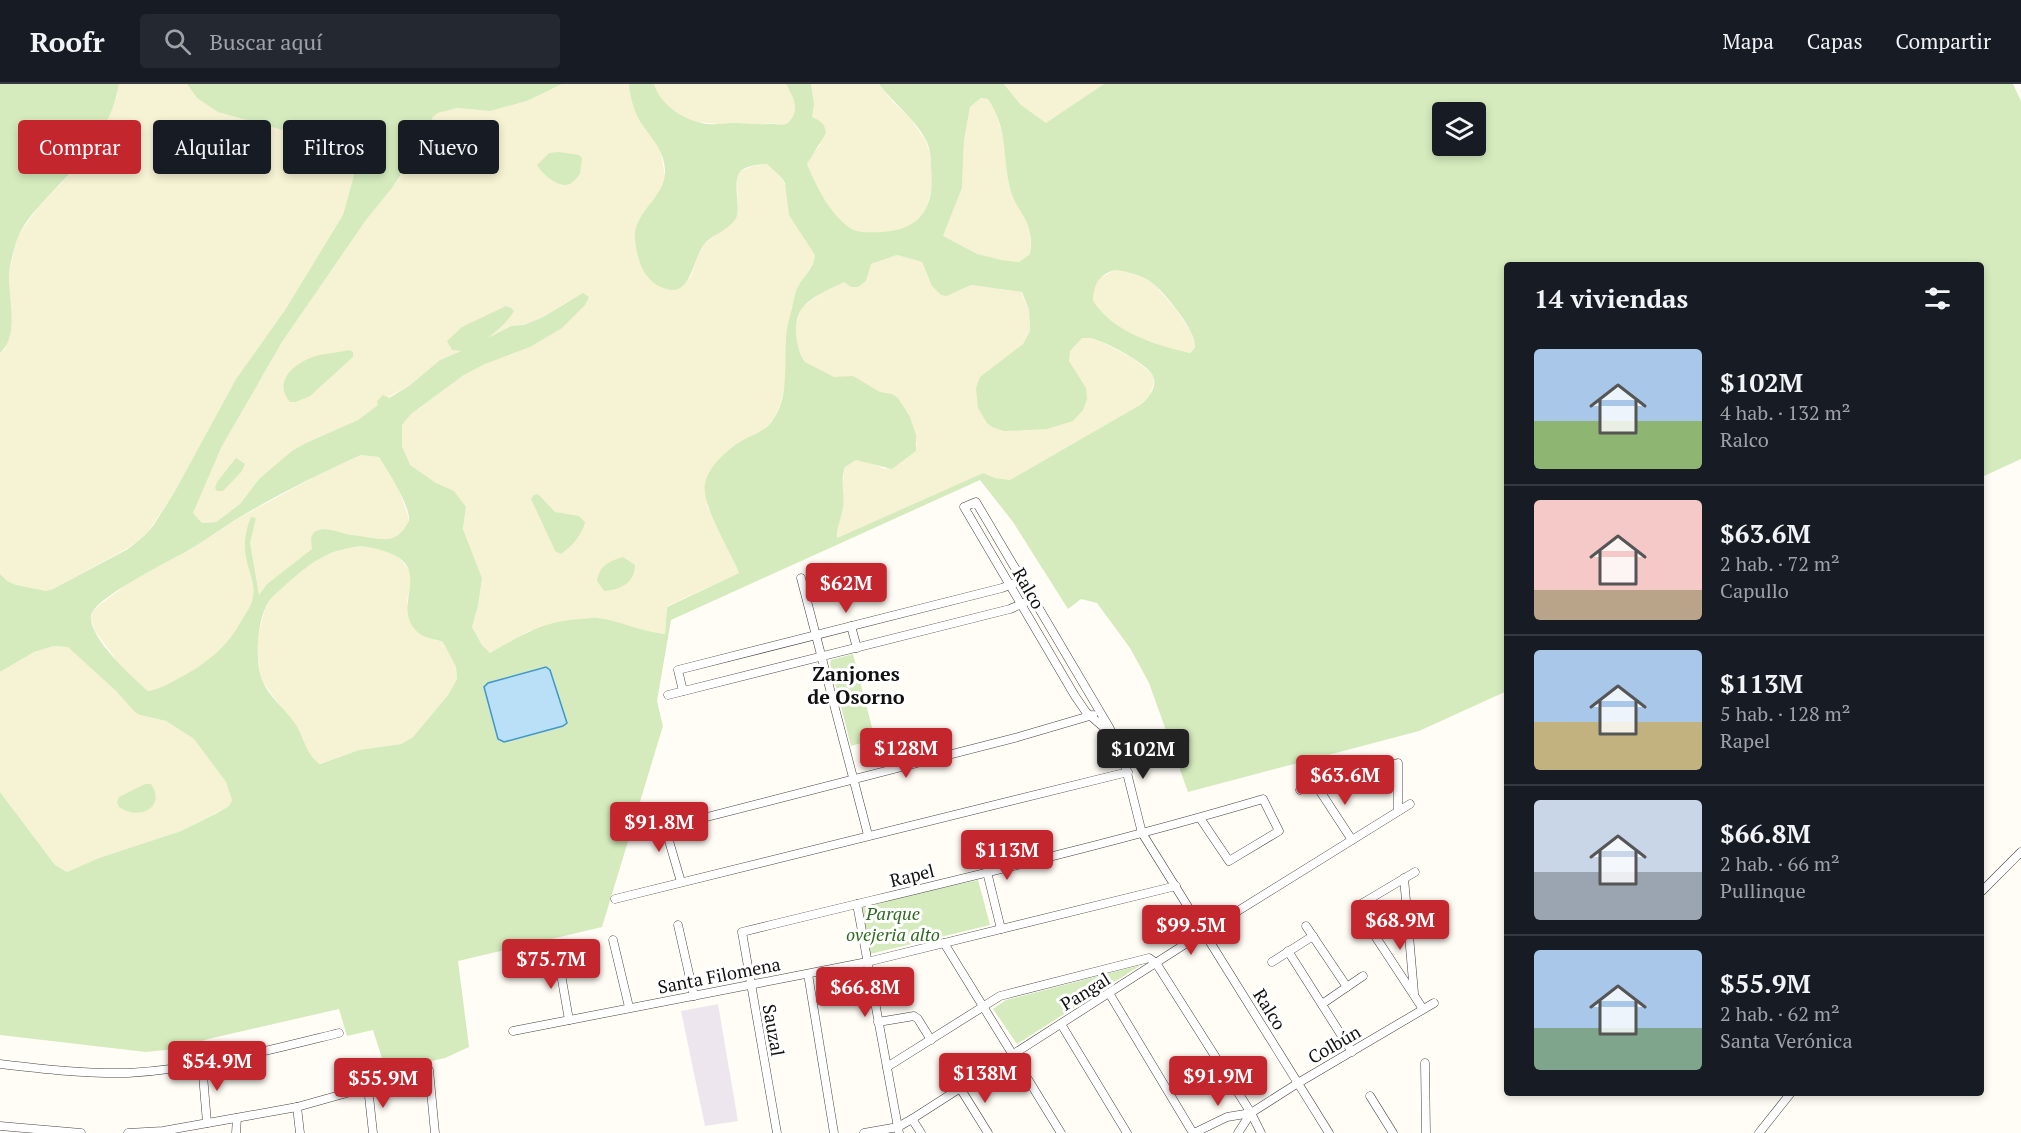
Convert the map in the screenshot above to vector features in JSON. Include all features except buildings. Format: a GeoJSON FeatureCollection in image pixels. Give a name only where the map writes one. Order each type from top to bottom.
{"type":"FeatureCollection","features":[{"type":"Feature","properties":{"kind":"street","name":"Ralco"},"geometry":{"type":"LineString","coordinates":[[1115,737],[1090,716],[1075,696],[964,507],[976,502],[1115,737],[1128,772],[1142,833],[1329,1133]]}},
{"type":"Feature","properties":{"kind":"street"},"geometry":{"type":"LineString","coordinates":[[801,578],[868,835]]}},
{"type":"Feature","properties":{"kind":"street"},"geometry":{"type":"LineString","coordinates":[[683,691],[678,670],[1022,580]]}},
{"type":"Feature","properties":{"kind":"street"},"geometry":{"type":"LineString","coordinates":[[668,695],[1022,605],[1033,599]]}},
{"type":"Feature","properties":{"kind":"street"},"geometry":{"type":"LineString","coordinates":[[851,626],[857,648]]}},
{"type":"Feature","properties":{"kind":"street"},"geometry":{"type":"LineString","coordinates":[[703,818],[1100,712]]}},
{"type":"Feature","properties":{"kind":"street"},"geometry":{"type":"LineString","coordinates":[[1300,790],[1398,763],[1398,811]]}},
{"type":"Feature","properties":{"kind":"street"},"geometry":{"type":"LineString","coordinates":[[615,898],[1128,772]]}},
{"type":"Feature","properties":{"kind":"street"},"geometry":{"type":"LineString","coordinates":[[1316,785],[1353,840]]}},
{"type":"Feature","properties":{"kind":"street","name":"Rapel"},"geometry":{"type":"LineString","coordinates":[[742,932],[1142,833],[1263,799],[1279,831],[1229,861],[1200,818]]}},
{"type":"Feature","properties":{"kind":"street","name":"Pangal"},"geometry":{"type":"LineString","coordinates":[[864,1133],[898,1130],[1204,932],[1410,804]]}},
{"type":"Feature","properties":{"kind":"street"},"geometry":{"type":"LineString","coordinates":[[662,817],[681,882]]}},
{"type":"Feature","properties":{"kind":"street"},"geometry":{"type":"LineString","coordinates":[[1984,889],[2021,852]]}},
{"type":"Feature","properties":{"kind":"street"},"geometry":{"type":"LineString","coordinates":[[987,872],[1001,929]]}},
{"type":"Feature","properties":{"kind":"street"},"geometry":{"type":"LineString","coordinates":[[1415,872],[1356,907],[1424,1009]]}},
{"type":"Feature","properties":{"kind":"street"},"geometry":{"type":"LineString","coordinates":[[1404,878],[1414,995]]}},
{"type":"Feature","properties":{"kind":"street","name":"Santa Filomena"},"geometry":{"type":"LineString","coordinates":[[513,1031],[867,963],[1176,886]]}},
{"type":"Feature","properties":{"kind":"street"},"geometry":{"type":"LineString","coordinates":[[857,904],[898,1130]]}},
{"type":"Feature","properties":{"kind":"street"},"geometry":{"type":"LineString","coordinates":[[678,925],[694,996]]}},
{"type":"Feature","properties":{"kind":"street"},"geometry":{"type":"LineString","coordinates":[[1306,926],[1347,987]]}},
{"type":"Feature","properties":{"kind":"street","name":"Sauzal"},"geometry":{"type":"LineString","coordinates":[[742,932],[777,1133]]}},
{"type":"Feature","properties":{"kind":"street"},"geometry":{"type":"LineString","coordinates":[[1272,962],[1313,936]]}},
{"type":"Feature","properties":{"kind":"street"},"geometry":{"type":"LineString","coordinates":[[613,940],[629,1007]]}},
{"type":"Feature","properties":{"kind":"street"},"geometry":{"type":"LineString","coordinates":[[944,943],[1060,1133]]}},
{"type":"Feature","properties":{"kind":"street"},"geometry":{"type":"LineString","coordinates":[[1288,951],[1352,1052]]}},
{"type":"Feature","properties":{"kind":"street"},"geometry":{"type":"LineString","coordinates":[[558,957],[569,1020]]}},
{"type":"Feature","properties":{"kind":"street"},"geometry":{"type":"LineString","coordinates":[[887,1067],[1000,996],[1149,958],[1156,963],[1251,1113],[1261,1133]]}},
{"type":"Feature","properties":{"kind":"street"},"geometry":{"type":"LineString","coordinates":[[808,974],[834,1133]]}},
{"type":"Feature","properties":{"kind":"street"},"geometry":{"type":"LineString","coordinates":[[1322,1004],[1363,976]]}},
{"type":"Feature","properties":{"kind":"street"},"geometry":{"type":"LineString","coordinates":[[1109,993],[1194,1133]]}},
{"type":"Feature","properties":{"kind":"street","name":"Colbún"},"geometry":{"type":"LineString","coordinates":[[1194,1133],[1227,1117],[1251,1113],[1434,1004]]}},
{"type":"Feature","properties":{"kind":"street"},"geometry":{"type":"LineString","coordinates":[[878,1022],[914,1016],[931,1040]]}},
{"type":"Feature","properties":{"kind":"street"},"geometry":{"type":"LineString","coordinates":[[1061,1024],[1127,1133]]}},
{"type":"Feature","properties":{"kind":"street"},"geometry":{"type":"LineString","coordinates":[[0,1064],[72,1072],[127,1073],[202,1064],[339,1033]]}},
{"type":"Feature","properties":{"kind":"street"},"geometry":{"type":"LineString","coordinates":[[1425,1063],[1426,1133]]}},
{"type":"Feature","properties":{"kind":"street"},"geometry":{"type":"LineString","coordinates":[[202,1064],[207,1123]]}},
{"type":"Feature","properties":{"kind":"street"},"geometry":{"type":"LineString","coordinates":[[128,1133],[163,1132],[297,1107],[429,1070],[435,1133]]}},
{"type":"Feature","properties":{"kind":"street"},"geometry":{"type":"LineString","coordinates":[[368,1087],[373,1133]]}},
{"type":"Feature","properties":{"kind":"street"},"geometry":{"type":"LineString","coordinates":[[960,1088],[988,1133]]}},
{"type":"Feature","properties":{"kind":"street"},"geometry":{"type":"LineString","coordinates":[[1370,1096],[1393,1133]]}},
{"type":"Feature","properties":{"kind":"street"},"geometry":{"type":"LineString","coordinates":[[1759,1133],[1788,1096]]}},
{"type":"Feature","properties":{"kind":"street"},"geometry":{"type":"LineString","coordinates":[[297,1107],[300,1133]]}},
{"type":"Feature","properties":{"kind":"street","name":"Colbún"},"geometry":{"type":"LineString","coordinates":[[1238,1133],[1251,1113]]}},
{"type":"Feature","properties":{"kind":"street"},"geometry":{"type":"LineString","coordinates":[[236,1133],[237,1118]]}},
{"type":"Feature","properties":{"kind":"street"},"geometry":{"type":"LineString","coordinates":[[912,1119],[921,1133]]}},
{"type":"Feature","properties":{"kind":"street"},"geometry":{"type":"LineString","coordinates":[[5,1128],[81,1133]]}},
{"type":"Feature","properties":{"kind":"shaded area"},"geometry":{"type":"Polygon","coordinates":[[[119,84],[187,84],[197,98],[247,120],[153,120],[153,174],[271,174],[271,126],[283,129],[283,174],[354,175],[343,215],[285,310],[236,379],[175,491],[152,526],[144,536],[128,548],[53,589],[38,594],[31,593],[0,578],[0,353],[5,349],[9,272],[18,236],[38,207],[70,174],[141,174],[141,120],[104,120],[117,97],[119,84]]]}},
{"type":"Feature","properties":{"kind":"shaded area"},"geometry":{"type":"Polygon","coordinates":[[[562,84],[629,84],[640,121],[660,148],[665,176],[658,196],[682,287],[691,276],[704,244],[735,220],[738,213],[737,177],[741,171],[753,166],[767,164],[782,178],[815,255],[794,297],[792,317],[786,336],[785,384],[780,405],[773,421],[764,429],[741,441],[707,505],[739,573],[667,606],[665,634],[646,632],[598,618],[529,631],[490,653],[482,645],[472,627],[482,578],[463,529],[466,507],[409,466],[402,446],[402,425],[411,414],[464,375],[485,364],[572,299],[543,317],[524,325],[511,326],[440,360],[409,386],[392,395],[358,420],[306,443],[259,479],[240,504],[216,522],[202,523],[192,513],[221,448],[282,342],[366,220],[401,174],[499,174],[499,120],[432,120],[433,117],[438,113],[457,108],[490,111],[527,101],[562,84]]]}},
{"type":"Feature","properties":{"kind":"shaded area"},"geometry":{"type":"Polygon","coordinates":[[[649,84],[879,84],[910,118],[926,141],[933,182],[925,215],[905,234],[847,236],[805,168],[820,145],[808,115],[783,125],[770,123],[738,128],[676,120],[649,84]]]}},
{"type":"Feature","properties":{"kind":"shaded area"},"geometry":{"type":"Polygon","coordinates":[[[1004,84],[1104,84],[1033,133],[1022,106],[1004,84]]]}},
{"type":"Feature","properties":{"kind":"shaded area"},"geometry":{"type":"Polygon","coordinates":[[[981,98],[988,99],[995,109],[1006,147],[1009,186],[1030,228],[1030,254],[1019,262],[978,260],[942,238],[962,188],[964,141],[970,107],[981,98]]]}},
{"type":"Feature","properties":{"kind":"shaded area"},"geometry":{"type":"Polygon","coordinates":[[[897,255],[922,262],[929,279],[947,296],[971,285],[1021,292],[1029,310],[1030,331],[1023,344],[989,371],[1059,356],[1079,337],[1098,340],[1132,358],[1149,371],[1154,383],[1150,395],[1140,405],[1010,480],[995,478],[983,473],[837,538],[836,532],[843,511],[842,488],[845,467],[856,460],[885,469],[917,445],[916,439],[910,417],[871,391],[836,379],[805,362],[796,350],[793,337],[801,308],[871,264],[897,255]]]}},
{"type":"Feature","properties":{"kind":"shaded area"},"geometry":{"type":"Polygon","coordinates":[[[1115,270],[1128,271],[1152,282],[1175,308],[1191,332],[1195,344],[1193,350],[1187,355],[1174,356],[1109,327],[1093,302],[1094,285],[1098,279],[1115,270]]]}},
{"type":"Feature","properties":{"kind":"shaded area"},"geometry":{"type":"Polygon","coordinates":[[[361,455],[379,457],[395,480],[409,522],[402,532],[391,540],[333,537],[267,584],[219,653],[161,689],[148,691],[125,672],[95,631],[91,618],[92,612],[98,606],[134,579],[188,551],[237,519],[329,469],[361,455]]]}},
{"type":"Feature","properties":{"kind":"shaded area"},"geometry":{"type":"Polygon","coordinates":[[[361,546],[383,549],[397,555],[410,571],[412,576],[407,602],[425,637],[443,642],[456,667],[457,679],[448,695],[413,737],[401,744],[359,750],[319,764],[310,758],[303,738],[261,679],[258,635],[265,609],[275,590],[321,557],[361,546]]]}},
{"type":"Feature","properties":{"kind":"shaded area"},"geometry":{"type":"Polygon","coordinates":[[[54,646],[68,647],[78,654],[140,715],[166,721],[194,739],[226,782],[232,800],[229,806],[181,831],[99,858],[67,872],[55,865],[0,792],[0,672],[34,652],[54,646]]]}},
{"type":"Feature","properties":{"kind":"shaded area"},"geometry":{"type":"Polygon","coordinates":[[[718,1004],[738,1121],[705,1126],[681,1011],[718,1004]]]}},
{"type":"Feature","properties":{"kind":"green space"},"geometry":{"type":"Polygon","coordinates":[[[0,84],[119,84],[107,120],[18,120],[18,174],[69,174],[33,213],[19,235],[9,274],[12,316],[10,337],[0,353],[0,84]]]}},
{"type":"Feature","properties":{"kind":"green space"},"geometry":{"type":"Polygon","coordinates":[[[187,84],[562,84],[527,101],[490,111],[457,108],[438,113],[432,120],[398,120],[398,174],[401,174],[366,220],[282,342],[221,448],[193,513],[202,523],[216,522],[240,504],[259,479],[292,451],[358,420],[378,405],[377,401],[383,395],[389,398],[409,386],[440,360],[461,351],[452,350],[447,341],[462,327],[506,306],[511,308],[514,311],[511,315],[488,338],[511,326],[524,325],[543,317],[583,293],[589,297],[585,305],[562,328],[530,347],[485,364],[464,375],[411,414],[402,425],[402,446],[410,465],[436,483],[454,491],[466,507],[463,529],[482,578],[472,627],[482,645],[490,653],[533,630],[567,620],[598,618],[665,634],[667,607],[739,573],[712,516],[705,493],[705,484],[710,471],[725,453],[770,424],[782,402],[789,320],[796,291],[812,265],[815,255],[789,215],[785,183],[767,164],[750,166],[741,171],[737,180],[737,216],[728,227],[706,242],[687,281],[675,290],[652,282],[637,254],[636,229],[639,220],[660,189],[665,170],[657,145],[636,114],[629,84],[654,84],[661,98],[673,110],[694,121],[710,124],[782,125],[789,122],[795,112],[793,98],[786,84],[811,84],[814,104],[812,117],[822,123],[826,133],[807,164],[819,190],[836,215],[850,228],[861,232],[881,232],[895,230],[916,221],[928,204],[932,181],[930,153],[926,140],[916,125],[879,84],[1004,84],[1021,105],[1046,123],[1104,84],[2013,84],[2021,101],[2021,459],[1984,476],[1984,262],[1504,262],[1504,692],[1419,731],[1188,792],[1149,683],[1130,648],[1097,603],[1081,599],[1068,609],[1013,522],[980,480],[671,620],[657,701],[663,726],[602,927],[458,961],[469,1047],[445,1058],[386,1071],[373,1030],[347,1036],[339,1009],[208,1039],[184,1048],[146,1052],[0,1035],[0,792],[55,865],[67,872],[99,858],[181,831],[229,806],[232,800],[226,782],[194,739],[166,721],[135,712],[116,691],[68,647],[54,646],[34,652],[0,672],[0,574],[7,581],[16,585],[46,591],[128,549],[144,536],[175,491],[236,379],[285,310],[343,215],[354,174],[386,174],[386,120],[283,120],[283,130],[271,127],[271,120],[247,120],[218,112],[197,98],[187,84]],[[981,98],[970,107],[964,141],[962,188],[943,236],[977,254],[1019,262],[1030,254],[1030,231],[1009,184],[1001,130],[994,109],[988,99],[981,98]],[[897,255],[871,264],[866,281],[858,287],[851,287],[844,282],[816,296],[803,307],[797,319],[797,342],[805,362],[834,377],[853,376],[880,392],[892,394],[898,398],[910,417],[916,435],[916,451],[892,469],[856,460],[845,467],[843,508],[837,538],[983,473],[995,478],[1010,480],[1140,405],[1153,388],[1154,380],[1150,371],[1136,360],[1103,342],[1082,338],[1070,351],[1069,361],[1086,388],[1087,399],[1083,410],[1073,421],[1047,429],[1004,431],[992,427],[978,408],[976,388],[980,377],[1023,344],[1030,331],[1029,310],[1022,292],[971,285],[947,296],[941,295],[932,286],[922,262],[897,255]],[[1115,270],[1098,281],[1093,301],[1101,312],[1136,336],[1190,353],[1195,345],[1194,338],[1178,311],[1151,282],[1129,272],[1115,270]],[[361,455],[281,494],[118,590],[95,608],[91,616],[92,625],[104,646],[148,691],[169,684],[209,659],[231,637],[252,603],[253,585],[245,548],[251,517],[256,518],[250,543],[259,595],[267,584],[312,549],[311,538],[316,531],[327,529],[385,539],[400,534],[409,521],[409,515],[398,488],[379,457],[361,455]],[[361,546],[326,555],[309,565],[292,580],[269,601],[262,618],[258,638],[259,669],[264,684],[296,725],[309,751],[320,764],[359,750],[401,744],[413,737],[448,695],[457,679],[456,667],[443,642],[421,635],[411,623],[408,610],[409,572],[403,561],[388,552],[361,546]]]}},
{"type":"Feature","properties":{"kind":"green space"},"geometry":{"type":"Polygon","coordinates":[[[549,153],[579,155],[582,158],[580,174],[565,185],[546,176],[537,165],[549,153]]]}},
{"type":"Feature","properties":{"kind":"green space"},"geometry":{"type":"Polygon","coordinates":[[[349,350],[353,352],[353,357],[310,396],[290,402],[284,387],[288,374],[294,368],[315,356],[349,350]]]}},
{"type":"Feature","properties":{"kind":"green space"},"geometry":{"type":"Polygon","coordinates":[[[236,458],[245,464],[242,471],[223,491],[217,491],[215,488],[217,482],[236,458]]]}},
{"type":"Feature","properties":{"kind":"green space"},"geometry":{"type":"Polygon","coordinates":[[[538,494],[555,512],[579,516],[585,522],[576,540],[561,554],[555,551],[531,499],[538,494]]]}},
{"type":"Feature","properties":{"kind":"green space"},"geometry":{"type":"Polygon","coordinates":[[[623,557],[635,565],[632,577],[621,587],[604,591],[597,581],[600,571],[609,562],[623,557]]]}},
{"type":"Feature","properties":{"kind":"green space"},"geometry":{"type":"Polygon","coordinates":[[[853,654],[875,739],[851,746],[830,663],[831,660],[853,654]]]}},
{"type":"Feature","properties":{"kind":"green space"},"geometry":{"type":"Polygon","coordinates":[[[145,784],[151,784],[155,792],[153,806],[148,810],[134,813],[119,807],[117,802],[119,797],[145,784]]]}},
{"type":"Feature","properties":{"kind":"green space","name":"Parque ovejeria alto"},"geometry":{"type":"Polygon","coordinates":[[[978,880],[990,925],[870,954],[861,906],[978,880]]]}},
{"type":"Feature","properties":{"kind":"green space"},"geometry":{"type":"Polygon","coordinates":[[[1141,965],[1017,1044],[993,1009],[1006,1000],[1141,965]]]}},
{"type":"Feature","properties":{"kind":"water"},"geometry":{"type":"Polygon","coordinates":[[[546,667],[550,670],[567,723],[504,742],[498,739],[484,687],[488,683],[546,667]]]}},
{"type":"Feature","properties":{"kind":"district","name":"Zanjones de Osorno"},"geometry":{"type":"Point","coordinates":[856,684]}}]}
